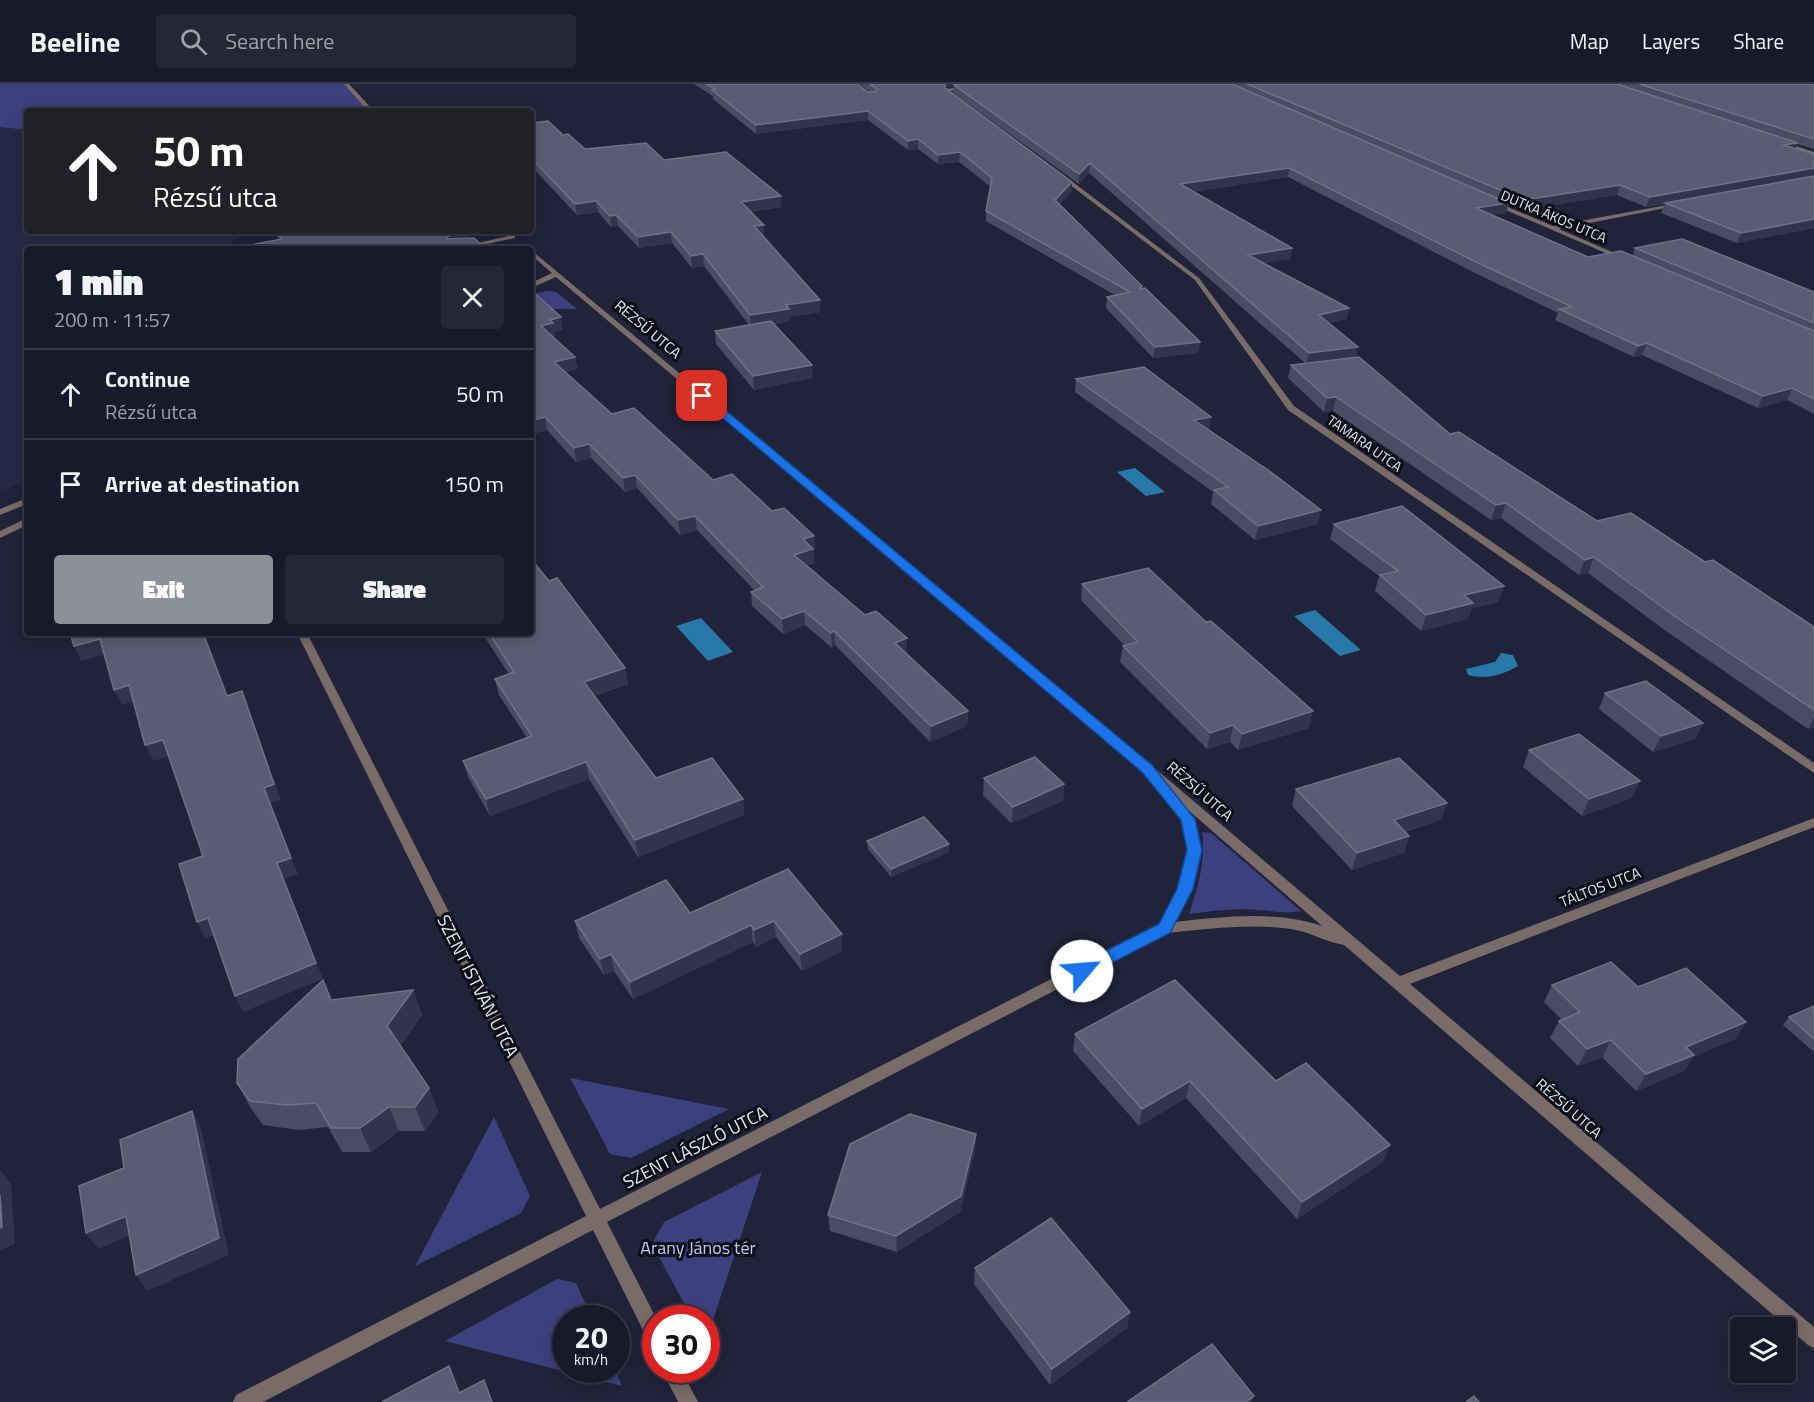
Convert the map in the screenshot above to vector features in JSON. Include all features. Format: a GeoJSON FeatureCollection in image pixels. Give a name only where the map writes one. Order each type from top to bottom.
{"type":"FeatureCollection","features":[{"type":"Feature","properties":{"kind":"street"},"geometry":{"type":"LineString","coordinates":[[346,84],[368,108]]}},
{"type":"Feature","properties":{"kind":"street"},"geometry":{"type":"LineString","coordinates":[[968,109],[949,95],[948,90],[998,84]]}},
{"type":"Feature","properties":{"kind":"street"},"geometry":{"type":"LineString","coordinates":[[1768,139],[1814,154]]}},
{"type":"Feature","properties":{"kind":"street","name":"TAMARA UTCA"},"geometry":{"type":"LineString","coordinates":[[1054,171],[1197,279],[1291,408],[1814,769]]}},
{"type":"Feature","properties":{"kind":"street","name":"DUTKA ÁKOS UTCA"},"geometry":{"type":"LineString","coordinates":[[1487,200],[1629,261]]}},
{"type":"Feature","properties":{"kind":"street"},"geometry":{"type":"LineString","coordinates":[[1552,228],[1689,203]]}},
{"type":"Feature","properties":{"kind":"street"},"geometry":{"type":"LineString","coordinates":[[510,234],[520,243]]}},
{"type":"Feature","properties":{"kind":"street"},"geometry":{"type":"LineString","coordinates":[[469,246],[513,237]]}},
{"type":"Feature","properties":{"kind":"street","name":"RÉZSŰ UTCA"},"geometry":{"type":"LineString","coordinates":[[534,255],[1147,768],[1814,1339]]}},
{"type":"Feature","properties":{"kind":"street"},"geometry":{"type":"LineString","coordinates":[[534,285],[557,274]]}},
{"type":"Feature","properties":{"kind":"street"},"geometry":{"type":"LineString","coordinates":[[0,512],[24,502]]}},
{"type":"Feature","properties":{"kind":"street"},"geometry":{"type":"LineString","coordinates":[[0,535],[24,523]]}},
{"type":"Feature","properties":{"kind":"street","name":"SZENT ISTVÁN UTCA"},"geometry":{"type":"LineString","coordinates":[[303,636],[642,1311]]}},
{"type":"Feature","properties":{"kind":"street"},"geometry":{"type":"LineString","coordinates":[[1147,768],[1188,819],[1194,850],[1185,889],[1164,928]]}},
{"type":"Feature","properties":{"kind":"street","name":"TÁLTOS UTCA"},"geometry":{"type":"LineString","coordinates":[[1397,983],[1814,822]]}},
{"type":"Feature","properties":{"kind":"street","name":"SZENT LÁSZLÓ UTCA"},"geometry":{"type":"LineString","coordinates":[[243,1402],[594,1219],[733,1151],[1164,928],[1224,922],[1284,924],[1307,927],[1351,943]]}},
{"type":"Feature","properties":{"kind":"street"},"geometry":{"type":"LineString","coordinates":[[678,1383],[688,1402]]}},
{"type":"Feature","properties":{"kind":"shaded area"},"geometry":{"type":"Polygon","coordinates":[[[0,127],[24,130],[24,234],[245,234],[226,246],[24,246],[24,482],[0,491],[0,127]]]}},
{"type":"Feature","properties":{"kind":"green space"},"geometry":{"type":"Polygon","coordinates":[[[0,84],[346,84],[368,108],[24,108],[24,130],[0,127],[0,84]]]}},
{"type":"Feature","properties":{"kind":"green space"},"geometry":{"type":"Polygon","coordinates":[[[556,292],[577,309],[534,309],[534,293],[556,292]]]}},
{"type":"Feature","properties":{"kind":"green space"},"geometry":{"type":"Polygon","coordinates":[[[1202,832],[1211,833],[1301,911],[1242,909],[1189,914],[1202,864],[1202,832]]]}},
{"type":"Feature","properties":{"kind":"green space"},"geometry":{"type":"Polygon","coordinates":[[[570,1078],[729,1109],[631,1158],[610,1154],[570,1078]]]}},
{"type":"Feature","properties":{"kind":"green space"},"geometry":{"type":"Polygon","coordinates":[[[494,1117],[530,1196],[521,1213],[415,1266],[494,1117]]]}},
{"type":"Feature","properties":{"kind":"green space","name":"Arany János tér"},"geometry":{"type":"Polygon","coordinates":[[[762,1172],[718,1305],[685,1305],[652,1244],[664,1222],[762,1172]]]}},
{"type":"Feature","properties":{"kind":"green space"},"geometry":{"type":"Polygon","coordinates":[[[557,1279],[576,1283],[586,1305],[552,1305],[552,1368],[445,1341],[557,1279]]]}},
{"type":"Feature","properties":{"kind":"water"},"geometry":{"type":"Polygon","coordinates":[[[1135,468],[1165,492],[1146,496],[1117,472],[1135,468]]]}},
{"type":"Feature","properties":{"kind":"water"},"geometry":{"type":"Polygon","coordinates":[[[1315,610],[1361,650],[1340,656],[1294,616],[1315,610]]]}},
{"type":"Feature","properties":{"kind":"water"},"geometry":{"type":"Polygon","coordinates":[[[701,618],[733,652],[708,661],[676,626],[701,618]]]}},
{"type":"Feature","properties":{"kind":"water"},"geometry":{"type":"Polygon","coordinates":[[[1501,653],[1513,655],[1518,666],[1494,676],[1468,675],[1466,669],[1495,662],[1501,653]]]}},
{"type":"Feature","properties":{"kind":"building"},"geometry":{"type":"Polygon","coordinates":[[[706,84],[857,84],[868,92],[875,92],[877,89],[870,84],[945,84],[945,88],[1072,182],[1055,200],[1142,286],[1140,289],[1145,288],[1200,342],[1155,347],[1107,297],[1130,292],[986,211],[992,178],[960,152],[938,155],[918,139],[908,141],[868,111],[756,125],[712,90],[715,89],[706,84]]]}},
{"type":"Feature","properties":{"kind":"building"},"geometry":{"type":"Polygon","coordinates":[[[1232,84],[1508,203],[1476,208],[1588,257],[1621,251],[1814,331],[1814,399],[1792,388],[1763,396],[1647,343],[1638,346],[1559,309],[1572,307],[1476,262],[1289,168],[1180,184],[1292,248],[1248,255],[1349,308],[1319,315],[1358,347],[1309,353],[1090,163],[1079,174],[954,85],[1232,84]]]}},
{"type":"Feature","properties":{"kind":"building"},"geometry":{"type":"Polygon","coordinates":[[[1247,84],[1617,84],[1798,143],[1783,145],[1814,154],[1814,168],[1650,197],[1620,185],[1524,200],[1247,84]]]}},
{"type":"Feature","properties":{"kind":"building"},"geometry":{"type":"Polygon","coordinates":[[[1639,84],[1814,84],[1814,139],[1639,84]]]}},
{"type":"Feature","properties":{"kind":"building"},"geometry":{"type":"Polygon","coordinates":[[[548,121],[563,135],[568,134],[585,149],[646,143],[664,160],[726,152],[781,196],[741,202],[764,225],[754,226],[820,300],[786,305],[789,309],[750,315],[703,254],[691,256],[671,232],[638,237],[616,215],[610,216],[596,201],[575,204],[534,161],[534,123],[548,121]]]}},
{"type":"Feature","properties":{"kind":"building"},"geometry":{"type":"Polygon","coordinates":[[[1814,176],[1814,219],[1741,233],[1665,203],[1814,176]]]}},
{"type":"Feature","properties":{"kind":"building"},"geometry":{"type":"Polygon","coordinates":[[[279,234],[456,234],[448,236],[447,239],[474,238],[483,246],[245,246],[282,239],[279,234]]]}},
{"type":"Feature","properties":{"kind":"building"},"geometry":{"type":"Polygon","coordinates":[[[1682,239],[1814,292],[1814,323],[1635,248],[1682,239]]]}},
{"type":"Feature","properties":{"kind":"building"},"geometry":{"type":"Polygon","coordinates":[[[534,293],[561,317],[550,320],[553,323],[541,326],[575,357],[554,362],[612,414],[634,408],[713,480],[732,474],[772,511],[784,508],[814,536],[803,539],[813,549],[794,555],[865,615],[876,611],[907,638],[895,643],[968,711],[931,726],[834,631],[831,633],[804,611],[782,619],[751,592],[763,587],[695,516],[678,520],[635,475],[623,478],[589,444],[574,448],[545,417],[534,420],[534,293]]]}},
{"type":"Feature","properties":{"kind":"building"},"geometry":{"type":"Polygon","coordinates":[[[771,321],[812,365],[753,376],[715,331],[771,321]]]}},
{"type":"Feature","properties":{"kind":"building"},"geometry":{"type":"Polygon","coordinates":[[[1359,357],[1450,434],[1459,432],[1597,521],[1631,513],[1705,562],[1713,560],[1814,627],[1814,710],[1673,615],[1594,557],[1585,560],[1506,503],[1496,505],[1336,397],[1327,398],[1291,365],[1359,357]]]}},
{"type":"Feature","properties":{"kind":"building"},"geometry":{"type":"Polygon","coordinates":[[[1144,367],[1211,417],[1194,420],[1268,470],[1321,510],[1258,526],[1214,490],[1228,487],[1076,379],[1144,367]]]}},
{"type":"Feature","properties":{"kind":"building"},"geometry":{"type":"Polygon","coordinates":[[[1402,506],[1504,586],[1464,595],[1473,603],[1426,615],[1380,575],[1398,571],[1334,524],[1402,506]]]}},
{"type":"Feature","properties":{"kind":"building"},"geometry":{"type":"Polygon","coordinates":[[[534,563],[549,581],[557,578],[625,668],[584,682],[656,778],[712,758],[743,799],[635,840],[586,762],[486,799],[463,761],[532,736],[495,679],[514,672],[491,636],[534,636],[534,563]]]}},
{"type":"Feature","properties":{"kind":"building"},"geometry":{"type":"Polygon","coordinates":[[[1148,568],[1206,622],[1211,621],[1313,711],[1242,734],[1233,725],[1210,733],[1123,646],[1138,642],[1082,584],[1148,568]]]}},
{"type":"Feature","properties":{"kind":"building"},"geometry":{"type":"Polygon","coordinates":[[[71,636],[204,636],[227,696],[242,691],[274,784],[264,788],[291,858],[277,863],[316,963],[235,996],[208,918],[197,922],[179,864],[203,856],[163,740],[145,745],[129,685],[114,690],[100,639],[74,646],[71,636]]]}},
{"type":"Feature","properties":{"kind":"building"},"geometry":{"type":"Polygon","coordinates":[[[1646,681],[1703,723],[1661,736],[1605,693],[1646,681]]]}},
{"type":"Feature","properties":{"kind":"building"},"geometry":{"type":"Polygon","coordinates":[[[1579,734],[1640,781],[1589,799],[1529,750],[1579,734]]]}},
{"type":"Feature","properties":{"kind":"building"},"geometry":{"type":"Polygon","coordinates":[[[1035,757],[1064,784],[1013,807],[984,778],[1035,757]]]}},
{"type":"Feature","properties":{"kind":"building"},"geometry":{"type":"Polygon","coordinates":[[[1399,758],[1447,803],[1394,820],[1409,836],[1357,853],[1296,789],[1399,758]]]}},
{"type":"Feature","properties":{"kind":"building"},"geometry":{"type":"Polygon","coordinates":[[[924,817],[949,844],[891,869],[867,841],[924,817]]]}},
{"type":"Feature","properties":{"kind":"building"},"geometry":{"type":"Polygon","coordinates":[[[788,869],[842,934],[800,954],[774,921],[754,930],[751,925],[630,982],[611,954],[600,959],[575,921],[666,880],[690,913],[788,869]]]}},
{"type":"Feature","properties":{"kind":"building"},"geometry":{"type":"Polygon","coordinates":[[[1611,962],[1638,987],[1686,968],[1746,1022],[1686,1047],[1694,1055],[1646,1074],[1611,1040],[1587,1049],[1559,1021],[1580,1012],[1552,985],[1611,962]]]}},
{"type":"Feature","properties":{"kind":"building"},"geometry":{"type":"Polygon","coordinates":[[[323,980],[331,1000],[413,990],[387,1026],[429,1088],[415,1107],[389,1107],[360,1128],[331,1128],[316,1103],[287,1105],[250,1101],[237,1083],[238,1059],[323,980]]]}},
{"type":"Feature","properties":{"kind":"building"},"geometry":{"type":"Polygon","coordinates":[[[1175,980],[1276,1081],[1306,1063],[1390,1145],[1302,1202],[1190,1081],[1142,1109],[1075,1034],[1175,980]]]}},
{"type":"Feature","properties":{"kind":"building"},"geometry":{"type":"Polygon","coordinates":[[[1814,1006],[1814,1039],[1789,1017],[1814,1006]]]}},
{"type":"Feature","properties":{"kind":"building"},"geometry":{"type":"Polygon","coordinates":[[[192,1111],[219,1238],[136,1275],[126,1216],[86,1233],[79,1186],[124,1168],[120,1140],[192,1111]]]}},
{"type":"Feature","properties":{"kind":"building"},"geometry":{"type":"Polygon","coordinates":[[[910,1114],[976,1134],[961,1196],[896,1236],[828,1215],[850,1144],[910,1114]]]}},
{"type":"Feature","properties":{"kind":"building"},"geometry":{"type":"Polygon","coordinates":[[[0,1195],[2,1227],[0,1228],[0,1195]]]}},
{"type":"Feature","properties":{"kind":"building"},"geometry":{"type":"Polygon","coordinates":[[[1051,1218],[1130,1312],[1052,1369],[975,1268],[1051,1218]]]}},
{"type":"Feature","properties":{"kind":"building"},"geometry":{"type":"Polygon","coordinates":[[[1212,1344],[1254,1396],[1246,1402],[1127,1402],[1212,1344]]]}},
{"type":"Feature","properties":{"kind":"building"},"geometry":{"type":"Polygon","coordinates":[[[449,1366],[459,1393],[484,1380],[492,1402],[382,1402],[449,1366]]]}},
{"type":"Feature","properties":{"kind":"building"},"geometry":{"type":"Polygon","coordinates":[[[1474,1396],[1479,1402],[1466,1402],[1474,1396]]]}},
{"type":"Feature","properties":{"kind":"route"},"geometry":{"type":"LineString","coordinates":[[702,396],[1147,768],[1188,819],[1194,850],[1185,889],[1164,928],[1082,971]]}}]}
